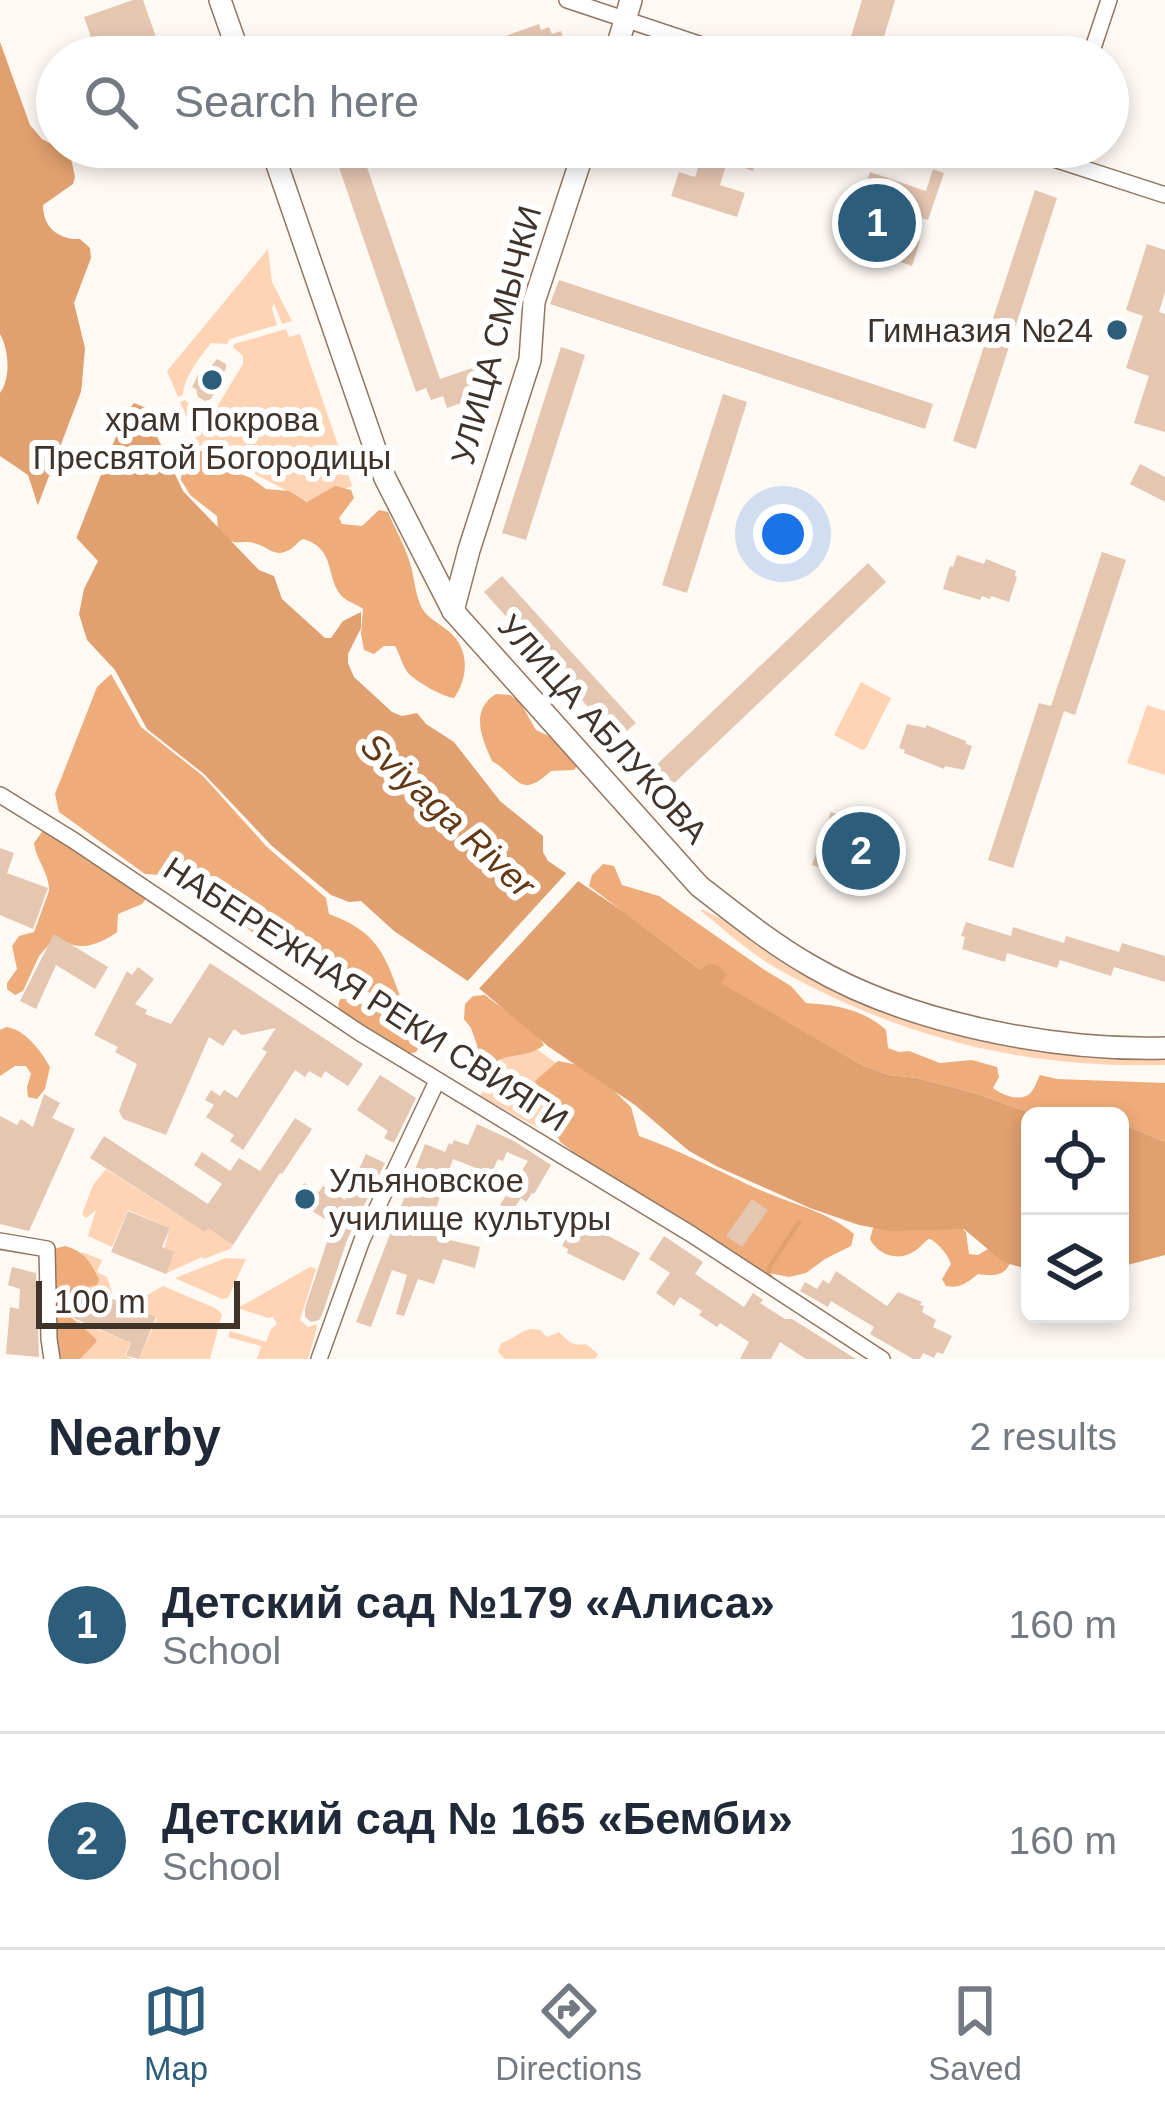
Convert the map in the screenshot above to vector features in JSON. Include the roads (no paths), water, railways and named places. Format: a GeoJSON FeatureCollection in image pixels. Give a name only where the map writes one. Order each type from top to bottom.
{"type":"FeatureCollection","features":[{"type":"Feature","properties":{"kind":"street"},"geometry":{"type":"LineString","coordinates":[[220,0],[233,36]]}},
{"type":"Feature","properties":{"kind":"street"},"geometry":{"type":"LineString","coordinates":[[566,0],[628,9],[690,36]]}},
{"type":"Feature","properties":{"kind":"street"},"geometry":{"type":"LineString","coordinates":[[1097,36],[1109,0]]}},
{"type":"Feature","properties":{"kind":"street","name":"УЛИЦА АБЛУКОВА"},"geometry":{"type":"LineString","coordinates":[[279,168],[385,478],[453,610],[699,886],[814,968],[919,1014],[1035,1038],[1165,1048]]}},
{"type":"Feature","properties":{"kind":"street","name":"УЛИЦА СМЫЧКИ"},"geometry":{"type":"LineString","coordinates":[[453,610],[530,360],[534,302],[578,168]]}},
{"type":"Feature","properties":{"kind":"street"},"geometry":{"type":"LineString","coordinates":[[1096,168],[1165,195]]}},
{"type":"Feature","properties":{"kind":"street","name":"НАБЕРЕЖНАЯ РЕКИ СВИЯГИ"},"geometry":{"type":"LineString","coordinates":[[0,795],[437,1081],[675,1225],[882,1359]]}},
{"type":"Feature","properties":{"kind":"street"},"geometry":{"type":"LineString","coordinates":[[319,1359],[362,1240],[437,1081]]}},
{"type":"Feature","properties":{"kind":"street"},"geometry":{"type":"LineString","coordinates":[[0,1241],[47,1249],[52,1359]]}},
{"type":"Feature","properties":{"kind":"water","name":"Sviyaga River"},"geometry":{"type":"Polygon","coordinates":[[[0,42],[36,132],[36,168],[73,168],[73,184],[43,205],[46,220],[59,235],[80,239],[90,248],[91,258],[74,303],[85,348],[77,442],[98,448],[134,403],[149,409],[151,424],[183,491],[259,570],[274,576],[282,599],[325,638],[361,612],[361,628],[348,654],[354,677],[392,712],[417,713],[454,742],[500,801],[543,836],[548,861],[699,969],[717,965],[727,974],[721,983],[862,1065],[1021,1110],[1021,1267],[1003,1262],[964,1229],[892,1231],[859,1225],[810,1208],[689,1151],[481,990],[394,931],[361,901],[331,895],[272,846],[204,774],[147,729],[115,670],[87,640],[79,614],[84,589],[98,561],[68,529],[42,518],[28,475],[0,456],[0,393],[8,364],[0,334],[0,42]]]}},
{"type":"Feature","properties":{"kind":"water"},"geometry":{"type":"Polygon","coordinates":[[[1129,1127],[1165,1142],[1165,1255],[1129,1265],[1129,1127]]]}},
{"type":"Feature","properties":{"kind":"waterway"},"geometry":{"type":"LineString","coordinates":[[774,1281],[768,1274],[770,1266],[799,1222]]}},
{"type":"Feature","properties":{"kind":"place","name":"Детский сад №179 «Алиса»"},"geometry":{"type":"Point","coordinates":[877,223]}},
{"type":"Feature","properties":{"kind":"place","name":"Гимназия №24"},"geometry":{"type":"Point","coordinates":[1117,330]}},
{"type":"Feature","properties":{"kind":"place","name":"храм Покрова Пресвятой Богородицы"},"geometry":{"type":"Point","coordinates":[212,380]}},
{"type":"Feature","properties":{"kind":"place","name":"Детский сад № 165 «Бемби»"},"geometry":{"type":"Point","coordinates":[861,851]}},
{"type":"Feature","properties":{"kind":"place","name":"Ульяновское училище культуры"},"geometry":{"type":"Point","coordinates":[305,1199]}}]}
